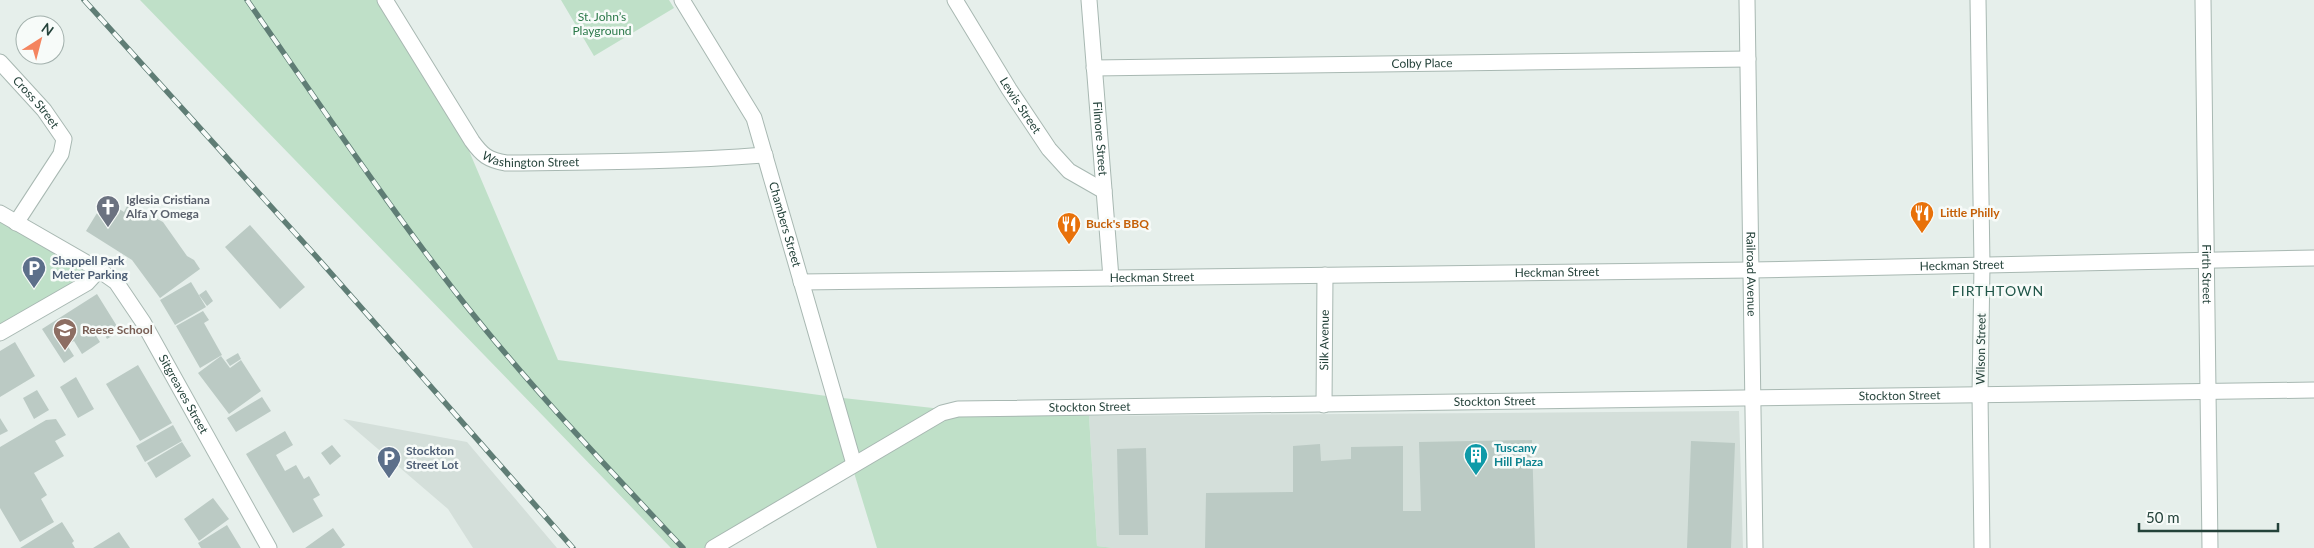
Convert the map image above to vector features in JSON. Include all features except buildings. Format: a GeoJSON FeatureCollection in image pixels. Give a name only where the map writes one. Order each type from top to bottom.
{"type":"FeatureCollection","features":[{"type":"Feature","properties":{"kind":"street","name":"Washington Street"},"geometry":{"type":"LineString","coordinates":[[386,0],[472,141],[481,154],[490,160],[506,163],[634,162],[765,154]]}},
{"type":"Feature","properties":{"kind":"street","name":"Chambers Street"},"geometry":{"type":"LineString","coordinates":[[682,0],[754,118],[854,464]]}},
{"type":"Feature","properties":{"kind":"street","name":"Lewis Street"},"geometry":{"type":"LineString","coordinates":[[955,0],[1009,89],[1049,149],[1068,171],[1104,191]]}},
{"type":"Feature","properties":{"kind":"street","name":"Filmore Street"},"geometry":{"type":"LineString","coordinates":[[1090,0],[1111,278]]}},
{"type":"Feature","properties":{"kind":"street","name":"Railroad Avenue"},"geometry":{"type":"LineString","coordinates":[[1747,0],[1754,548]]}},
{"type":"Feature","properties":{"kind":"street","name":"Wilson Street"},"geometry":{"type":"LineString","coordinates":[[1978,0],[1982,264],[1980,394],[1982,548]]}},
{"type":"Feature","properties":{"kind":"street","name":"Firth Street"},"geometry":{"type":"LineString","coordinates":[[2203,0],[2210,548]]}},
{"type":"Feature","properties":{"kind":"street","name":"Colby Place"},"geometry":{"type":"LineString","coordinates":[[1094,68],[1748,59]]}},
{"type":"Feature","properties":{"kind":"street","name":"Cross Street"},"geometry":{"type":"LineString","coordinates":[[0,62],[44,110],[64,139],[61,154],[16,222]]}},
{"type":"Feature","properties":{"kind":"street","name":"Sitgreaves Street"},"geometry":{"type":"LineString","coordinates":[[0,213],[99,270],[116,282],[143,322],[269,548]]}},
{"type":"Feature","properties":{"kind":"street","name":"Heckman Street"},"geometry":{"type":"LineString","coordinates":[[801,282],[1751,270],[2314,258]]}},
{"type":"Feature","properties":{"kind":"street"},"geometry":{"type":"LineString","coordinates":[[0,333],[87,283],[99,270]]}},
{"type":"Feature","properties":{"kind":"street","name":"Silk Avenue"},"geometry":{"type":"LineString","coordinates":[[1324,405],[1325,275]]}},
{"type":"Feature","properties":{"kind":"street","name":"Stockton Street"},"geometry":{"type":"LineString","coordinates":[[713,548],[942,413],[958,409],[2314,390]]}},
{"type":"Feature","properties":{"kind":"shaded area"},"geometry":{"type":"Polygon","coordinates":[[[1739,411],[1743,548],[1114,548],[1097,546],[1089,416],[1739,411]]]}},
{"type":"Feature","properties":{"kind":"shaded area"},"geometry":{"type":"Polygon","coordinates":[[[343,419],[467,442],[557,548],[473,548],[448,509],[343,419]]]}},
{"type":"Feature","properties":{"kind":"green space"},"geometry":{"type":"Polygon","coordinates":[[[140,0],[379,0],[464,139],[558,360],[834,397],[942,409],[1089,416],[1097,546],[1114,548],[877,548],[852,466],[717,548],[671,548],[140,0]]]}},
{"type":"Feature","properties":{"kind":"green space","name":"St. John’s Playground"},"geometry":{"type":"Polygon","coordinates":[[[561,0],[669,0],[674,8],[594,56],[561,0]]]}},
{"type":"Feature","properties":{"kind":"green space"},"geometry":{"type":"Polygon","coordinates":[[[0,216],[99,270],[0,330],[0,216]]]}},
{"type":"Feature","properties":{"kind":"railway"},"geometry":{"type":"LineString","coordinates":[[84,0],[314,254],[573,548]]}},
{"type":"Feature","properties":{"kind":"railway"},"geometry":{"type":"LineString","coordinates":[[247,0],[381,191],[464,303],[543,397],[683,548]]}},
{"type":"Feature","properties":{"kind":"place","name":"Iglesia Cristiana Alfa Y Omega"},"geometry":{"type":"Point","coordinates":[108,228]}},
{"type":"Feature","properties":{"kind":"place","name":"Little Philly"},"geometry":{"type":"Point","coordinates":[1922,234]}},
{"type":"Feature","properties":{"kind":"place","name":"Buck's BBQ"},"geometry":{"type":"Point","coordinates":[1069,245]}},
{"type":"Feature","properties":{"kind":"place","name":"Shappell Park Meter Parking"},"geometry":{"type":"Point","coordinates":[34,289]}},
{"type":"Feature","properties":{"kind":"place","name":"Reese School"},"geometry":{"type":"Point","coordinates":[65,351]}},
{"type":"Feature","properties":{"kind":"place","name":"Tuscany Hill Plaza"},"geometry":{"type":"Point","coordinates":[1476,476]}},
{"type":"Feature","properties":{"kind":"place","name":"Stockton Street Lot"},"geometry":{"type":"Point","coordinates":[389,479]}},
{"type":"Feature","properties":{"kind":"district","name":"FIRTHTOWN"},"geometry":{"type":"Point","coordinates":[1998,291]}}]}
